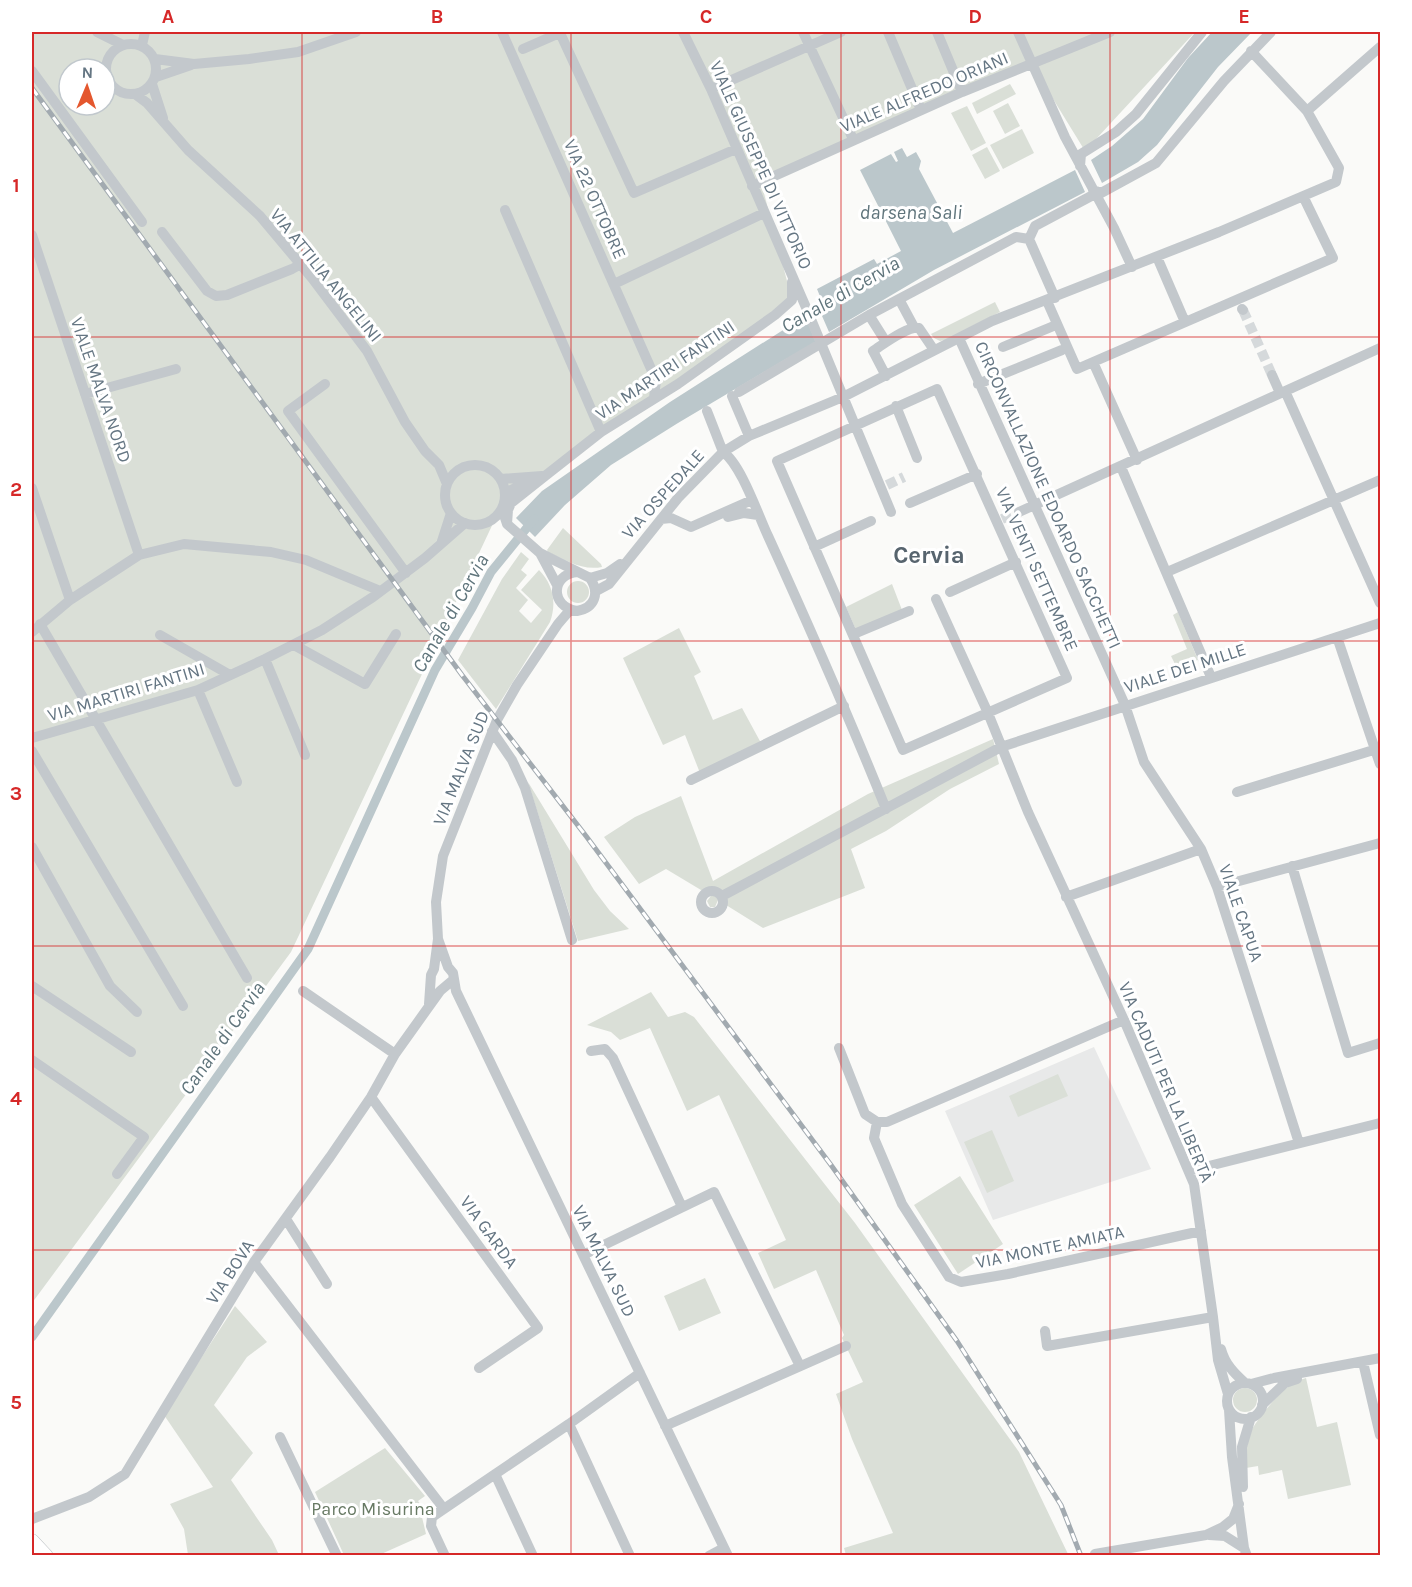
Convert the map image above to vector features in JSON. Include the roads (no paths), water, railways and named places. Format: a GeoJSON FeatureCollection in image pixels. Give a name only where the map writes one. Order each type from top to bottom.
{"type":"FeatureCollection","features":[{"type":"Feature","properties":{"kind":"main road"},"geometry":{"type":"LineString","coordinates":[[32,1541],[46,1556]]}},
{"type":"Feature","properties":{"kind":"street"},"geometry":{"type":"LineString","coordinates":[[97,32],[123,45]]}},
{"type":"Feature","properties":{"kind":"street"},"geometry":{"type":"LineString","coordinates":[[97,32],[109,55]]}},
{"type":"Feature","properties":{"kind":"street"},"geometry":{"type":"LineString","coordinates":[[142,45],[145,32]]}},
{"type":"Feature","properties":{"kind":"street"},"geometry":{"type":"LineString","coordinates":[[154,80],[157,71],[155,58],[142,45],[129,43],[115,49],[109,55],[106,69],[110,83],[121,92],[135,94],[142,92],[154,80],[194,64],[298,52],[356,32]]}},
{"type":"Feature","properties":{"kind":"street","name":"VIA 22 OTTOBRE"},"geometry":{"type":"LineString","coordinates":[[502,32],[656,380],[654,398]]}},
{"type":"Feature","properties":{"kind":"street"},"geometry":{"type":"LineString","coordinates":[[523,49],[561,32],[634,193],[736,149]]}},
{"type":"Feature","properties":{"kind":"street","name":"VIALE GIUSEPPE DI VITTORIO"},"geometry":{"type":"LineString","coordinates":[[682,32],[711,89],[792,275],[855,425],[884,487],[891,512]]}},
{"type":"Feature","properties":{"kind":"street"},"geometry":{"type":"LineString","coordinates":[[803,32],[853,139]]}},
{"type":"Feature","properties":{"kind":"street"},"geometry":{"type":"LineString","coordinates":[[711,89],[841,32]]}},
{"type":"Feature","properties":{"kind":"street"},"geometry":{"type":"LineString","coordinates":[[888,32],[921,110]]}},
{"type":"Feature","properties":{"kind":"street"},"geometry":{"type":"LineString","coordinates":[[937,32],[962,92]]}},
{"type":"Feature","properties":{"kind":"street"},"geometry":{"type":"LineString","coordinates":[[1018,32],[1080,166],[1114,228],[1132,267]]}},
{"type":"Feature","properties":{"kind":"street","name":"VIALE ALFREDO ORIANI"},"geometry":{"type":"LineString","coordinates":[[752,186],[962,92],[1110,32]]}},
{"type":"Feature","properties":{"kind":"street"},"geometry":{"type":"LineString","coordinates":[[1080,166],[1080,157],[1085,151],[1116,132],[1136,114],[1202,32]]}},
{"type":"Feature","properties":{"kind":"street"},"geometry":{"type":"LineString","coordinates":[[1271,32],[1251,51],[1156,164],[1101,193],[1094,192],[1035,226],[1029,239],[1051,299],[1056,325],[1077,369],[1333,258],[1303,196]]}},
{"type":"Feature","properties":{"kind":"street"},"geometry":{"type":"LineString","coordinates":[[1307,111],[1380,47]]}},
{"type":"Feature","properties":{"kind":"street"},"geometry":{"type":"LineString","coordinates":[[959,338],[992,321],[1157,257],[1336,182],[1340,168],[1307,111],[1251,51]]}},
{"type":"Feature","properties":{"kind":"street"},"geometry":{"type":"LineString","coordinates":[[155,58],[194,64]]}},
{"type":"Feature","properties":{"kind":"street"},"geometry":{"type":"LineString","coordinates":[[32,71],[142,222]]}},
{"type":"Feature","properties":{"kind":"street","name":"VIA ATTILIA ANGELINI"},"geometry":{"type":"LineString","coordinates":[[154,80],[165,124]]}},
{"type":"Feature","properties":{"kind":"street","name":"VIA ATTILIA ANGELINI"},"geometry":{"type":"LineString","coordinates":[[135,94],[147,104],[188,150],[260,216],[301,264],[367,351],[405,422],[425,451],[439,465],[447,484]]}},
{"type":"Feature","properties":{"kind":"street"},"geometry":{"type":"LineString","coordinates":[[1071,146],[1085,151]]}},
{"type":"Feature","properties":{"kind":"street"},"geometry":{"type":"LineString","coordinates":[[505,210],[601,432]]}},
{"type":"Feature","properties":{"kind":"street"},"geometry":{"type":"LineString","coordinates":[[614,284],[764,213]]}},
{"type":"Feature","properties":{"kind":"street"},"geometry":{"type":"LineString","coordinates":[[162,232],[207,291],[216,296],[227,295],[301,264]]}},
{"type":"Feature","properties":{"kind":"street","name":"VIALE MALVA NORD"},"geometry":{"type":"LineString","coordinates":[[32,235],[139,555]]}},
{"type":"Feature","properties":{"kind":"street"},"geometry":{"type":"LineString","coordinates":[[749,436],[736,394],[870,315],[1016,237],[1029,239]]}},
{"type":"Feature","properties":{"kind":"street"},"geometry":{"type":"LineString","coordinates":[[1157,257],[1185,322]]}},
{"type":"Feature","properties":{"kind":"street","name":"VIA MARTIRI FANTINI"},"geometry":{"type":"LineString","coordinates":[[540,477],[601,432],[678,384],[775,315],[792,300],[792,275]]}},
{"type":"Feature","properties":{"kind":"street"},"geometry":{"type":"LineString","coordinates":[[899,299],[914,327]]}},
{"type":"Feature","properties":{"kind":"street"},"geometry":{"type":"LineString","coordinates":[[870,315],[886,342]]}},
{"type":"Feature","properties":{"kind":"street"},"geometry":{"type":"LineString","coordinates":[[1003,347],[1056,325]]}},
{"type":"Feature","properties":{"kind":"street"},"geometry":{"type":"LineString","coordinates":[[886,376],[873,351],[886,342],[914,327],[920,328],[934,350]]}},
{"type":"Feature","properties":{"kind":"street","name":"CIRCONVALLAZIONE EDOARDO SACCHETTI"},"geometry":{"type":"LineString","coordinates":[[723,452],[749,436],[843,397],[959,338],[1125,705]]}},
{"type":"Feature","properties":{"kind":"street"},"geometry":{"type":"LineString","coordinates":[[1019,512],[1380,348]]}},
{"type":"Feature","properties":{"kind":"street"},"geometry":{"type":"LineString","coordinates":[[978,384],[1062,350]]}},
{"type":"Feature","properties":{"kind":"street"},"geometry":{"type":"LineString","coordinates":[[1093,362],[1137,460]]}},
{"type":"Feature","properties":{"kind":"street"},"geometry":{"type":"LineString","coordinates":[[85,394],[176,369]]}},
{"type":"Feature","properties":{"kind":"street"},"geometry":{"type":"LineString","coordinates":[[1272,375],[1283,392],[1335,501],[1380,603]]}},
{"type":"Feature","properties":{"kind":"street"},"geometry":{"type":"LineString","coordinates":[[656,380],[666,384],[678,384]]}},
{"type":"Feature","properties":{"kind":"street"},"geometry":{"type":"LineString","coordinates":[[325,384],[288,411],[405,572]]}},
{"type":"Feature","properties":{"kind":"street","name":"VIA VENTI SETTEMBRE"},"geometry":{"type":"LineString","coordinates":[[937,388],[999,520],[1067,678],[903,750],[777,461],[896,406],[937,388]]}},
{"type":"Feature","properties":{"kind":"street"},"geometry":{"type":"LineString","coordinates":[[896,406],[917,458]]}},
{"type":"Feature","properties":{"kind":"street"},"geometry":{"type":"LineString","coordinates":[[707,411],[723,452],[731,458],[752,500],[844,706],[886,809]]}},
{"type":"Feature","properties":{"kind":"street","name":"VIA OSPEDALE"},"geometry":{"type":"LineString","coordinates":[[596,591],[609,584],[678,498],[723,452]]}},
{"type":"Feature","properties":{"kind":"street"},"geometry":{"type":"LineString","coordinates":[[439,465],[460,469]]}},
{"type":"Feature","properties":{"kind":"street"},"geometry":{"type":"LineString","coordinates":[[505,498],[505,488],[501,479],[487,467],[468,465],[452,476],[445,494],[451,513],[465,523],[484,524],[492,520],[501,510],[511,490],[540,477]]}},
{"type":"Feature","properties":{"kind":"street"},"geometry":{"type":"LineString","coordinates":[[1121,467],[1211,677]]}},
{"type":"Feature","properties":{"kind":"street"},"geometry":{"type":"LineString","coordinates":[[910,503],[977,474]]}},
{"type":"Feature","properties":{"kind":"street"},"geometry":{"type":"LineString","coordinates":[[501,479],[540,477]]}},
{"type":"Feature","properties":{"kind":"street"},"geometry":{"type":"LineString","coordinates":[[507,524],[511,503],[540,477]]}},
{"type":"Feature","properties":{"kind":"street"},"geometry":{"type":"LineString","coordinates":[[1167,572],[1380,480]]}},
{"type":"Feature","properties":{"kind":"street"},"geometry":{"type":"LineString","coordinates":[[32,488],[70,600]]}},
{"type":"Feature","properties":{"kind":"street"},"geometry":{"type":"LineString","coordinates":[[678,498],[676,510],[680,521]]}},
{"type":"Feature","properties":{"kind":"street"},"geometry":{"type":"LineString","coordinates":[[661,519],[671,518],[691,527],[752,500]]}},
{"type":"Feature","properties":{"kind":"street"},"geometry":{"type":"LineString","coordinates":[[501,510],[507,524],[540,553],[590,578],[596,591],[595,598],[588,607],[580,611],[570,610],[559,601]]}},
{"type":"Feature","properties":{"kind":"street"},"geometry":{"type":"LineString","coordinates":[[441,542],[451,513]]}},
{"type":"Feature","properties":{"kind":"street"},"geometry":{"type":"LineString","coordinates":[[704,521],[720,520],[744,513],[758,514]]}},
{"type":"Feature","properties":{"kind":"street"},"geometry":{"type":"LineString","coordinates":[[492,520],[507,524]]}},
{"type":"Feature","properties":{"kind":"street"},"geometry":{"type":"LineString","coordinates":[[814,547],[871,521]]}},
{"type":"Feature","properties":{"kind":"street","name":"VIA MARTIRI FANTINI"},"geometry":{"type":"LineString","coordinates":[[32,738],[198,690],[294,645],[341,618],[425,558],[465,523]]}},
{"type":"Feature","properties":{"kind":"street"},"geometry":{"type":"LineString","coordinates":[[32,632],[70,600],[139,555],[184,544],[271,552],[306,560],[378,590]]}},
{"type":"Feature","properties":{"kind":"street"},"geometry":{"type":"LineString","coordinates":[[540,553],[557,585],[558,624]]}},
{"type":"Feature","properties":{"kind":"street"},"geometry":{"type":"LineString","coordinates":[[590,578],[607,573],[628,559]]}},
{"type":"Feature","properties":{"kind":"street"},"geometry":{"type":"LineString","coordinates":[[950,592],[1016,562]]}},
{"type":"Feature","properties":{"kind":"street","name":"VIA MARTIRI FANTINI"},"geometry":{"type":"LineString","coordinates":[[341,618],[405,572]]}},
{"type":"Feature","properties":{"kind":"street"},"geometry":{"type":"LineString","coordinates":[[557,585],[564,576],[578,572]]}},
{"type":"Feature","properties":{"kind":"street","name":"VIA CADUTI PER LA LIBERTÀ"},"geometry":{"type":"LineString","coordinates":[[936,599],[988,713],[1028,812],[1124,1020],[1194,1184],[1218,1360],[1228,1394]]}},
{"type":"Feature","properties":{"kind":"street","name":"VIA MALVA SUD"},"geometry":{"type":"LineString","coordinates":[[433,974],[438,939],[436,902],[443,856],[492,731],[517,685],[570,610]]}},
{"type":"Feature","properties":{"kind":"street"},"geometry":{"type":"LineString","coordinates":[[854,634],[909,611]]}},
{"type":"Feature","properties":{"kind":"street","name":"VIALE DEI MILLE"},"geometry":{"type":"LineString","coordinates":[[722,896],[1001,747],[1380,622]]}},
{"type":"Feature","properties":{"kind":"street"},"geometry":{"type":"LineString","coordinates":[[40,624],[247,978]]}},
{"type":"Feature","properties":{"kind":"street","name":"VIA MARTIRI FANTINI"},"geometry":{"type":"LineString","coordinates":[[160,634],[230,675]]}},
{"type":"Feature","properties":{"kind":"street"},"geometry":{"type":"LineString","coordinates":[[294,645],[365,684],[396,634]]}},
{"type":"Feature","properties":{"kind":"street"},"geometry":{"type":"LineString","coordinates":[[1337,637],[1378,749],[1380,764]]}},
{"type":"Feature","properties":{"kind":"street"},"geometry":{"type":"LineString","coordinates":[[265,659],[305,755]]}},
{"type":"Feature","properties":{"kind":"street"},"geometry":{"type":"LineString","coordinates":[[198,690],[237,782]]}},
{"type":"Feature","properties":{"kind":"street","name":"VIALE CAPUA"},"geometry":{"type":"LineString","coordinates":[[1125,705],[1144,762],[1201,849],[1217,887],[1299,1143]]}},
{"type":"Feature","properties":{"kind":"street"},"geometry":{"type":"LineString","coordinates":[[691,780],[844,706]]}},
{"type":"Feature","properties":{"kind":"street"},"geometry":{"type":"LineString","coordinates":[[492,731],[513,760],[525,788],[572,940]]}},
{"type":"Feature","properties":{"kind":"street"},"geometry":{"type":"LineString","coordinates":[[1237,792],[1378,749]]}},
{"type":"Feature","properties":{"kind":"street"},"geometry":{"type":"LineString","coordinates":[[32,751],[183,1006]]}},
{"type":"Feature","properties":{"kind":"street"},"geometry":{"type":"LineString","coordinates":[[1217,887],[1380,843]]}},
{"type":"Feature","properties":{"kind":"street"},"geometry":{"type":"LineString","coordinates":[[32,846],[110,986],[137,1012]]}},
{"type":"Feature","properties":{"kind":"street"},"geometry":{"type":"LineString","coordinates":[[1066,897],[1201,849]]}},
{"type":"Feature","properties":{"kind":"street"},"geometry":{"type":"LineString","coordinates":[[1292,866],[1348,1053],[1380,1043]]}},
{"type":"Feature","properties":{"kind":"street","name":"VIA MALVA SUD"},"geometry":{"type":"LineString","coordinates":[[438,939],[448,967]]}},
{"type":"Feature","properties":{"kind":"street"},"geometry":{"type":"LineString","coordinates":[[429,1007],[433,974],[441,966],[448,967],[453,973],[449,984],[438,987],[433,974]]}},
{"type":"Feature","properties":{"kind":"street","name":"VIA MALVA SUD"},"geometry":{"type":"LineString","coordinates":[[449,984],[456,991],[726,1552]]}},
{"type":"Feature","properties":{"kind":"street","name":"VIA BOVA"},"geometry":{"type":"LineString","coordinates":[[32,1519],[89,1497],[125,1474],[254,1262],[371,1097],[395,1054],[449,984]]}},
{"type":"Feature","properties":{"kind":"street"},"geometry":{"type":"LineString","coordinates":[[32,986],[131,1052]]}},
{"type":"Feature","properties":{"kind":"street"},"geometry":{"type":"LineString","coordinates":[[303,991],[395,1054]]}},
{"type":"Feature","properties":{"kind":"street"},"geometry":{"type":"LineString","coordinates":[[839,1048],[866,1114],[877,1122],[887,1122],[1124,1020]]}},
{"type":"Feature","properties":{"kind":"street"},"geometry":{"type":"LineString","coordinates":[[591,1050],[605,1049],[613,1058],[682,1208]]}},
{"type":"Feature","properties":{"kind":"street"},"geometry":{"type":"LineString","coordinates":[[32,1060],[144,1137],[117,1174]]}},
{"type":"Feature","properties":{"kind":"street","name":"VIA GARDA"},"geometry":{"type":"LineString","coordinates":[[371,1097],[538,1328],[479,1368]]}},
{"type":"Feature","properties":{"kind":"street","name":"VIA MONTE AMIATA"},"geometry":{"type":"LineString","coordinates":[[877,1122],[874,1138],[902,1204],[949,1277],[961,1282],[1008,1274],[1201,1231]]}},
{"type":"Feature","properties":{"kind":"street"},"geometry":{"type":"LineString","coordinates":[[1189,1172],[1380,1123]]}},
{"type":"Feature","properties":{"kind":"street"},"geometry":{"type":"LineString","coordinates":[[583,1255],[714,1192],[800,1366]]}},
{"type":"Feature","properties":{"kind":"street"},"geometry":{"type":"LineString","coordinates":[[286,1219],[327,1284]]}},
{"type":"Feature","properties":{"kind":"street"},"geometry":{"type":"LineString","coordinates":[[254,1262],[444,1509]]}},
{"type":"Feature","properties":{"kind":"street"},"geometry":{"type":"LineString","coordinates":[[1045,1331],[1047,1346],[1214,1320]]}},
{"type":"Feature","properties":{"kind":"street","name":"VIA CADUTI PER LA LIBERTÀ"},"geometry":{"type":"LineString","coordinates":[[1214,1320],[1224,1359],[1232,1371],[1248,1383]]}},
{"type":"Feature","properties":{"kind":"street"},"geometry":{"type":"LineString","coordinates":[[665,1426],[846,1346]]}},
{"type":"Feature","properties":{"kind":"street"},"geometry":{"type":"LineString","coordinates":[[1247,1553],[1232,1457],[1228,1394],[1235,1386],[1380,1358]]}},
{"type":"Feature","properties":{"kind":"street"},"geometry":{"type":"LineString","coordinates":[[1363,1362],[1380,1435]]}},
{"type":"Feature","properties":{"kind":"street"},"geometry":{"type":"LineString","coordinates":[[1229,1410],[1241,1418],[1251,1417],[1285,1383],[1322,1370]]}},
{"type":"Feature","properties":{"kind":"street"},"geometry":{"type":"LineString","coordinates":[[445,1556],[431,1526],[432,1517],[640,1373]]}},
{"type":"Feature","properties":{"kind":"street"},"geometry":{"type":"LineString","coordinates":[[1248,1383],[1259,1390],[1263,1400],[1262,1405]]}},
{"type":"Feature","properties":{"kind":"street"},"geometry":{"type":"LineString","coordinates":[[1247,1553],[1242,1447],[1251,1417]]}},
{"type":"Feature","properties":{"kind":"street"},"geometry":{"type":"LineString","coordinates":[[569,1424],[630,1556]]}},
{"type":"Feature","properties":{"kind":"street"},"geometry":{"type":"LineString","coordinates":[[280,1437],[337,1556]]}},
{"type":"Feature","properties":{"kind":"street"},"geometry":{"type":"LineString","coordinates":[[495,1474],[532,1556]]}},
{"type":"Feature","properties":{"kind":"street"},"geometry":{"type":"LineString","coordinates":[[1206,1535],[1233,1520],[1239,1504]]}},
{"type":"Feature","properties":{"kind":"street"},"geometry":{"type":"LineString","coordinates":[[1095,1554],[1206,1535],[1225,1536],[1242,1527],[1247,1516]]}},
{"type":"Feature","properties":{"kind":"street"},"geometry":{"type":"LineString","coordinates":[[1225,1536],[1247,1553]]}},
{"type":"Feature","properties":{"kind":"street"},"geometry":{"type":"LineString","coordinates":[[709,1556],[726,1552]]}},
{"type":"Feature","properties":{"kind":"water"},"geometry":{"type":"Polygon","coordinates":[[[1212,32],[1252,32],[1218,67],[1157,145],[1138,162],[1102,183],[1091,160],[1112,146],[1143,119],[1188,58],[1212,32]]]}},
{"type":"Feature","properties":{"kind":"water","name":"darsena Sali"},"geometry":{"type":"Polygon","coordinates":[[[902,148],[907,157],[916,152],[921,161],[919,169],[953,233],[1075,170],[1085,192],[934,270],[829,332],[819,309],[824,306],[817,289],[874,259],[877,264],[901,251],[860,170],[891,154],[896,162],[898,161],[894,152],[902,148]]]}},
{"type":"Feature","properties":{"kind":"water"},"geometry":{"type":"Polygon","coordinates":[[[805,316],[816,343],[678,423],[611,465],[565,505],[535,537],[516,518],[542,491],[670,402],[805,316]]]}},
{"type":"Feature","properties":{"kind":"waterway","name":"Canale di Cervia"},"geometry":{"type":"LineString","coordinates":[[32,1337],[308,949],[435,670],[491,572],[534,519]]}},
{"type":"Feature","properties":{"kind":"tunnel"},"geometry":{"type":"LineString","coordinates":[[1243,310],[1272,375]]}},
{"type":"Feature","properties":{"kind":"tunnel"},"geometry":{"type":"LineString","coordinates":[[887,485],[904,477]]}},
{"type":"Feature","properties":{"kind":"tunnel"},"geometry":{"type":"LineString","coordinates":[[1002,519],[1019,512]]}},
{"type":"Feature","properties":{"kind":"railway"},"geometry":{"type":"LineString","coordinates":[[32,88],[462,675],[586,836],[831,1165],[957,1341],[1061,1505],[1081,1556]]}},
{"type":"Feature","properties":{"kind":"district","name":"Cervia"},"geometry":{"type":"Point","coordinates":[929,555]}},
{"type":"Feature","properties":{"kind":"park label","name":"Parco Misurina"},"geometry":{"type":"Point","coordinates":[373,1509]}}]}
